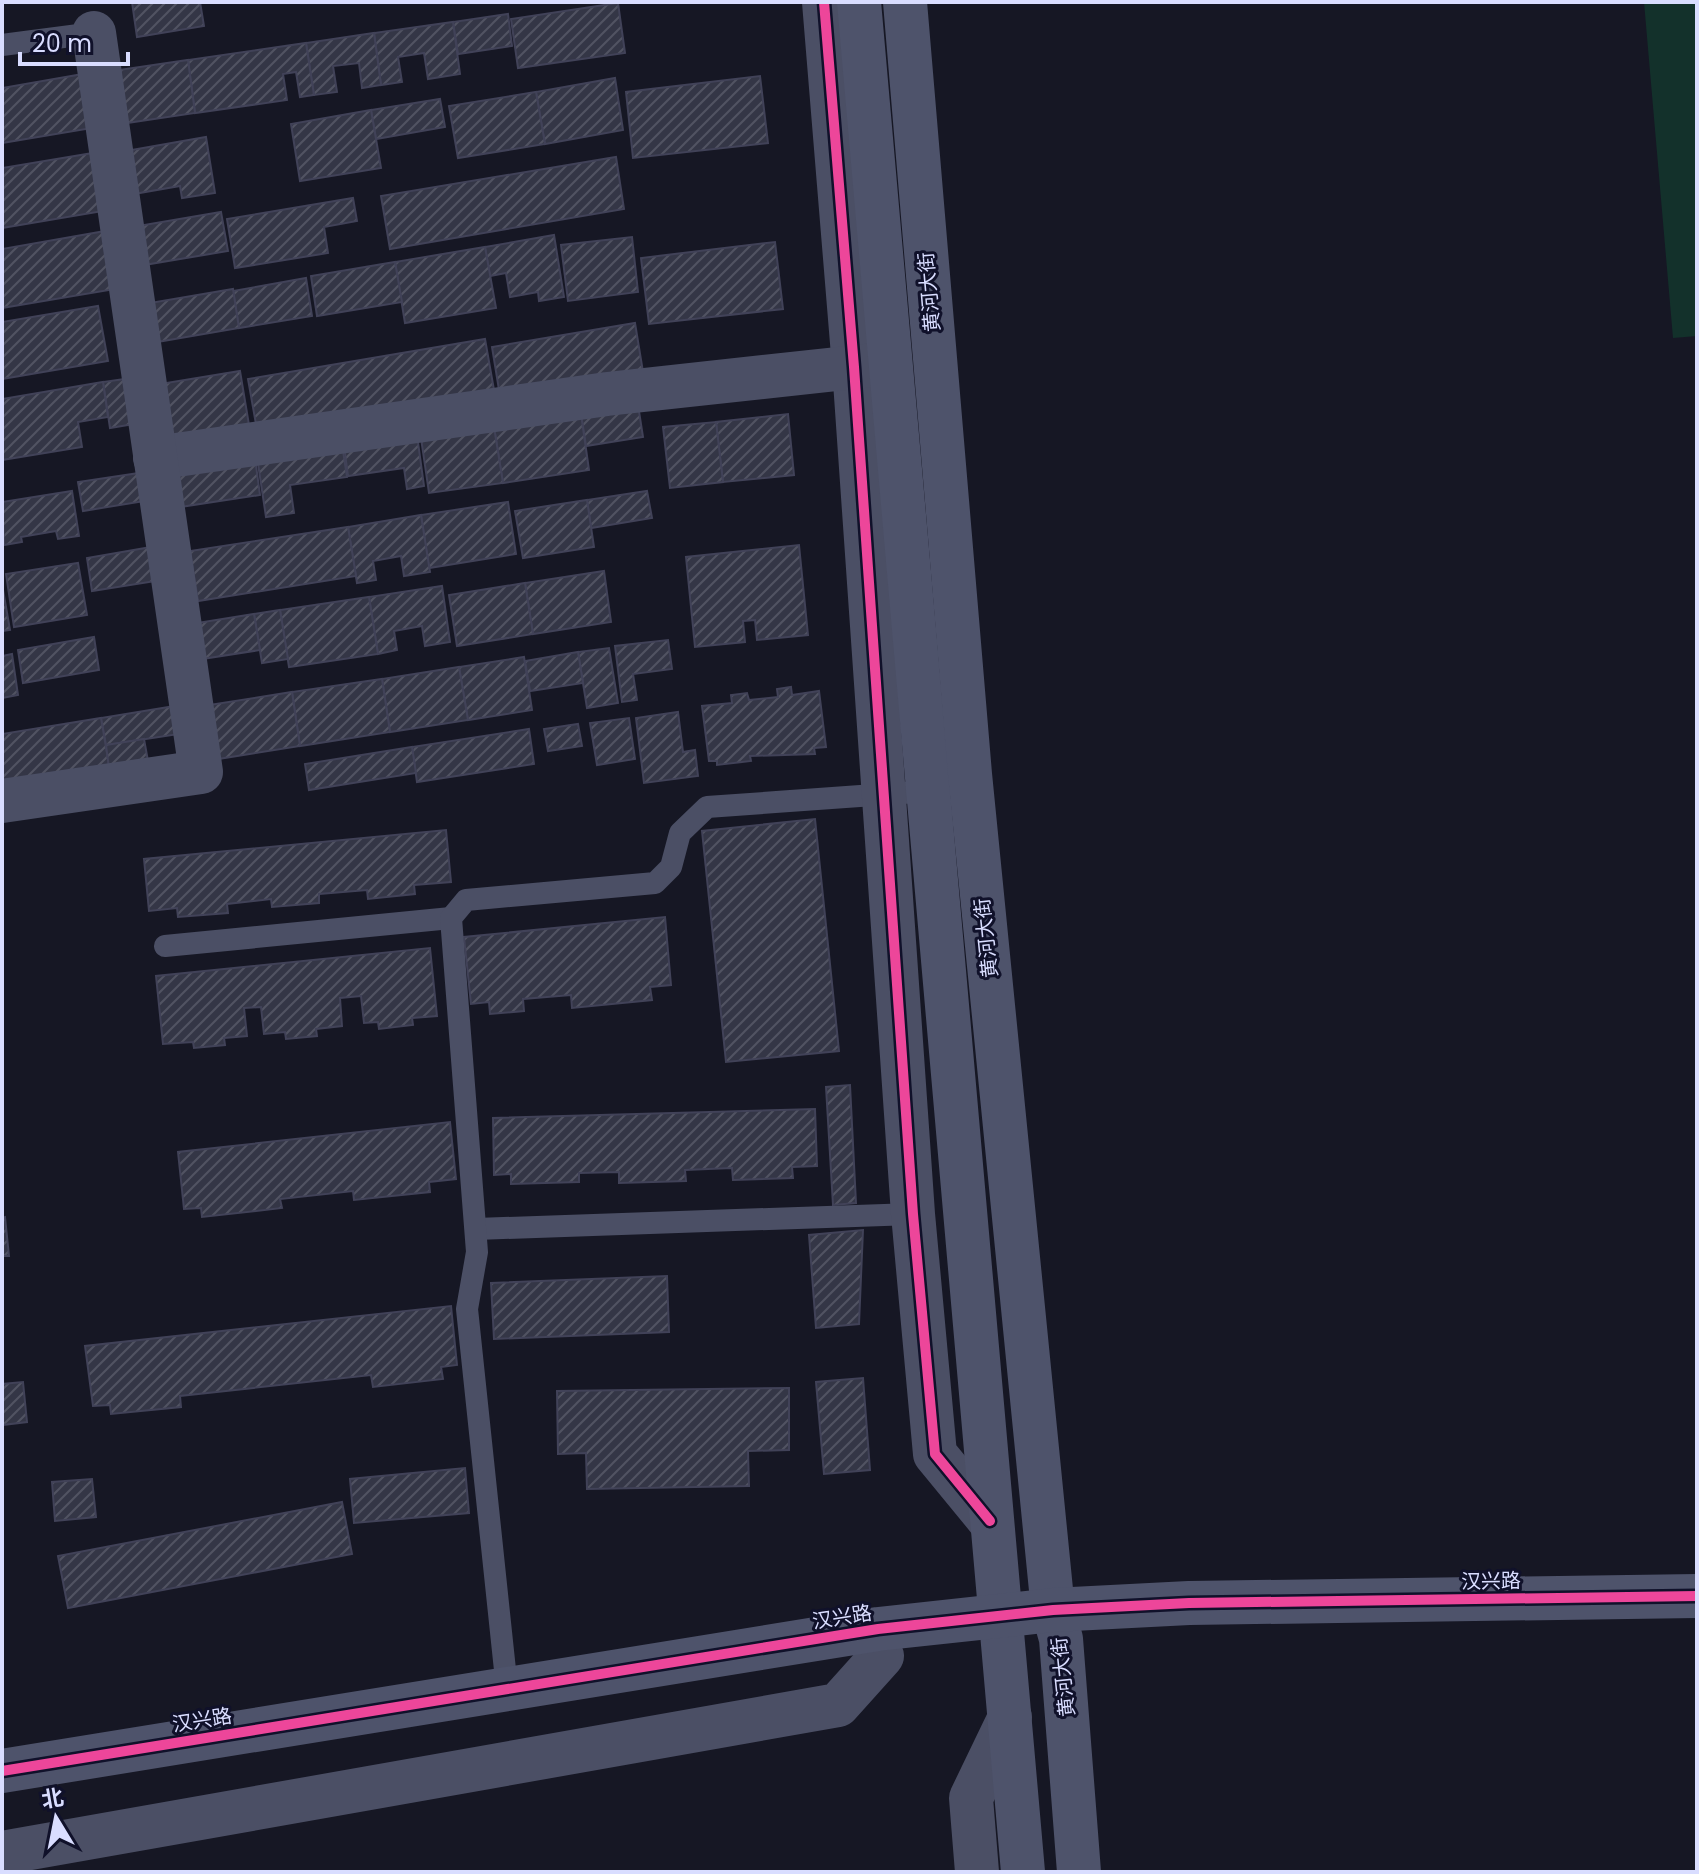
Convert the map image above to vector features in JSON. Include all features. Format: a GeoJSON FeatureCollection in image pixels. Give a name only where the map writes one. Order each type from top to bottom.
{"type":"FeatureCollection","features":[{"type":"Feature","properties":{"kind":"main road"},"geometry":{"type":"LineString","coordinates":[[859,2],[873,365],[930,791],[990,1521],[1023,1872]]}},
{"type":"Feature","properties":{"kind":"main road","name":"黄河大街"},"geometry":{"type":"LineString","coordinates":[[905,2],[971,790],[1057,1625],[1079,1872]]}},
{"type":"Feature","properties":{"kind":"main road","name":"汉兴路"},"geometry":{"type":"LineString","coordinates":[[2,1771],[878,1629],[1001,1630],[1057,1625],[1189,1603],[1697,1596]]}},
{"type":"Feature","properties":{"kind":"main road","name":"汉兴路"},"geometry":{"type":"LineString","coordinates":[[1057,1625],[1191,1630],[1697,1624]]}},
{"type":"Feature","properties":{"kind":"main road","name":"汉兴路"},"geometry":{"type":"LineString","coordinates":[[2,1799],[882,1656],[1001,1630]]}},
{"type":"Feature","properties":{"kind":"street"},"geometry":{"type":"LineString","coordinates":[[824,2],[873,365],[884,795],[913,1214],[935,1454],[990,1521]]}},
{"type":"Feature","properties":{"kind":"street"},"geometry":{"type":"LineString","coordinates":[[2,801],[201,772],[94,33]]}},
{"type":"Feature","properties":{"kind":"street"},"geometry":{"type":"LineString","coordinates":[[155,458],[607,394],[873,365]]}},
{"type":"Feature","properties":{"kind":"street"},"geometry":{"type":"LineString","coordinates":[[2,1853],[838,1705],[882,1656]]}},
{"type":"Feature","properties":{"kind":"street"},"geometry":{"type":"LineString","coordinates":[[977,1872],[971,1798],[1010,1717]]}},
{"type":"Feature","properties":{"kind":"lane"},"geometry":{"type":"LineString","coordinates":[[2,45],[94,33]]}},
{"type":"Feature","properties":{"kind":"lane"},"geometry":{"type":"LineString","coordinates":[[507,1689],[467,1309],[477,1252],[451,918],[466,900],[655,883],[671,867],[680,833],[707,807],[930,791]]}},
{"type":"Feature","properties":{"kind":"lane"},"geometry":{"type":"LineString","coordinates":[[165,946],[451,918]]}},
{"type":"Feature","properties":{"kind":"lane"},"geometry":{"type":"LineString","coordinates":[[476,1229],[913,1214]]}},
{"type":"Feature","properties":{"kind":"green space"},"geometry":{"type":"Polygon","coordinates":[[[1644,2],[1697,2],[1697,336],[1673,338],[1644,2]]]}},
{"type":"Feature","properties":{"kind":"building"},"geometry":{"type":"Polygon","coordinates":[[[132,2],[200,2],[204,26],[137,37],[132,2]]]}},
{"type":"Feature","properties":{"kind":"building"},"geometry":{"type":"Polygon","coordinates":[[[618,3],[625,53],[518,68],[511,19],[618,3]]]}},
{"type":"Feature","properties":{"kind":"building"},"geometry":{"type":"Polygon","coordinates":[[[508,14],[512,46],[458,54],[453,22],[508,14]]]}},
{"type":"Feature","properties":{"kind":"building"},"geometry":{"type":"Polygon","coordinates":[[[453,22],[460,74],[428,79],[424,53],[398,57],[402,82],[381,85],[374,33],[453,22]]]}},
{"type":"Feature","properties":{"kind":"building"},"geometry":{"type":"Polygon","coordinates":[[[374,33],[381,85],[362,88],[359,63],[333,66],[337,92],[314,95],[306,43],[374,33]]]}},
{"type":"Feature","properties":{"kind":"building"},"geometry":{"type":"Polygon","coordinates":[[[306,43],[314,95],[300,97],[296,72],[283,74],[287,100],[195,113],[188,60],[306,43]]]}},
{"type":"Feature","properties":{"kind":"building"},"geometry":{"type":"Polygon","coordinates":[[[188,60],[195,113],[120,124],[112,71],[188,60]]]}},
{"type":"Feature","properties":{"kind":"building"},"geometry":{"type":"Polygon","coordinates":[[[83,74],[92,128],[2,143],[2,88],[83,74]]]}},
{"type":"Feature","properties":{"kind":"building"},"geometry":{"type":"Polygon","coordinates":[[[760,76],[768,143],[633,158],[626,92],[760,76]]]}},
{"type":"Feature","properties":{"kind":"building"},"geometry":{"type":"Polygon","coordinates":[[[615,78],[623,130],[545,144],[536,92],[615,78]]]}},
{"type":"Feature","properties":{"kind":"building"},"geometry":{"type":"Polygon","coordinates":[[[536,92],[545,144],[458,158],[449,106],[536,92]]]}},
{"type":"Feature","properties":{"kind":"building"},"geometry":{"type":"Polygon","coordinates":[[[440,99],[445,127],[376,139],[371,110],[440,99]]]}},
{"type":"Feature","properties":{"kind":"building"},"geometry":{"type":"Polygon","coordinates":[[[371,110],[381,168],[300,181],[291,124],[371,110]]]}},
{"type":"Feature","properties":{"kind":"building"},"geometry":{"type":"Polygon","coordinates":[[[206,137],[215,193],[182,198],[180,186],[128,195],[120,152],[206,137]]]}},
{"type":"Feature","properties":{"kind":"building"},"geometry":{"type":"Polygon","coordinates":[[[99,152],[109,210],[2,228],[2,168],[99,152]]]}},
{"type":"Feature","properties":{"kind":"building"},"geometry":{"type":"Polygon","coordinates":[[[616,157],[624,209],[390,249],[381,196],[616,157]]]}},
{"type":"Feature","properties":{"kind":"building"},"geometry":{"type":"Polygon","coordinates":[[[353,198],[357,221],[324,227],[328,253],[235,268],[227,219],[353,198]]]}},
{"type":"Feature","properties":{"kind":"building"},"geometry":{"type":"Polygon","coordinates":[[[221,212],[228,251],[144,265],[138,226],[221,212]]]}},
{"type":"Feature","properties":{"kind":"building"},"geometry":{"type":"Polygon","coordinates":[[[111,230],[121,288],[2,308],[2,249],[111,230]]]}},
{"type":"Feature","properties":{"kind":"building"},"geometry":{"type":"Polygon","coordinates":[[[554,235],[564,297],[539,301],[538,292],[510,297],[506,273],[490,276],[485,247],[554,235]]]}},
{"type":"Feature","properties":{"kind":"building"},"geometry":{"type":"Polygon","coordinates":[[[632,237],[638,292],[568,301],[561,245],[632,237]]]}},
{"type":"Feature","properties":{"kind":"building"},"geometry":{"type":"Polygon","coordinates":[[[775,242],[783,309],[649,324],[641,258],[775,242]]]}},
{"type":"Feature","properties":{"kind":"building"},"geometry":{"type":"Polygon","coordinates":[[[485,247],[496,308],[405,323],[395,262],[485,247]]]}},
{"type":"Feature","properties":{"kind":"building"},"geometry":{"type":"Polygon","coordinates":[[[395,262],[402,302],[317,316],[311,276],[395,262]]]}},
{"type":"Feature","properties":{"kind":"building"},"geometry":{"type":"Polygon","coordinates":[[[306,278],[312,316],[239,328],[233,291],[306,278]]]}},
{"type":"Feature","properties":{"kind":"building"},"geometry":{"type":"Polygon","coordinates":[[[233,289],[239,328],[157,342],[150,303],[233,289]]]}},
{"type":"Feature","properties":{"kind":"building"},"geometry":{"type":"Polygon","coordinates":[[[98,306],[108,361],[2,379],[2,322],[98,306]]]}},
{"type":"Feature","properties":{"kind":"building"},"geometry":{"type":"Polygon","coordinates":[[[635,323],[643,372],[500,396],[492,347],[635,323]]]}},
{"type":"Feature","properties":{"kind":"building"},"geometry":{"type":"Polygon","coordinates":[[[485,339],[494,390],[257,430],[248,379],[485,339]]]}},
{"type":"Feature","properties":{"kind":"building"},"geometry":{"type":"Polygon","coordinates":[[[240,371],[249,425],[169,438],[160,384],[240,371]]]}},
{"type":"Feature","properties":{"kind":"building"},"geometry":{"type":"Polygon","coordinates":[[[139,377],[146,422],[110,428],[103,382],[139,377]]]}},
{"type":"Feature","properties":{"kind":"building"},"geometry":{"type":"Polygon","coordinates":[[[103,382],[108,417],[78,422],[82,447],[2,460],[2,399],[103,382]]]}},
{"type":"Feature","properties":{"kind":"building"},"geometry":{"type":"Polygon","coordinates":[[[638,405],[643,437],[586,446],[581,414],[638,405]]]}},
{"type":"Feature","properties":{"kind":"building"},"geometry":{"type":"Polygon","coordinates":[[[581,414],[589,470],[503,483],[494,427],[581,414]]]}},
{"type":"Feature","properties":{"kind":"building"},"geometry":{"type":"Polygon","coordinates":[[[788,414],[794,475],[723,482],[716,422],[788,414]]]}},
{"type":"Feature","properties":{"kind":"building"},"geometry":{"type":"Polygon","coordinates":[[[716,422],[723,482],[670,488],[663,427],[716,422]]]}},
{"type":"Feature","properties":{"kind":"building"},"geometry":{"type":"Polygon","coordinates":[[[494,427],[503,483],[429,493],[421,438],[494,427]]]}},
{"type":"Feature","properties":{"kind":"building"},"geometry":{"type":"Polygon","coordinates":[[[417,435],[424,486],[407,489],[404,468],[348,476],[344,446],[417,435]]]}},
{"type":"Feature","properties":{"kind":"building"},"geometry":{"type":"Polygon","coordinates":[[[342,444],[347,477],[290,485],[294,513],[266,517],[257,457],[342,444]]]}},
{"type":"Feature","properties":{"kind":"building"},"geometry":{"type":"Polygon","coordinates":[[[255,458],[260,495],[180,507],[174,470],[255,458]]]}},
{"type":"Feature","properties":{"kind":"building"},"geometry":{"type":"Polygon","coordinates":[[[146,472],[151,500],[83,511],[78,482],[146,472]]]}},
{"type":"Feature","properties":{"kind":"building"},"geometry":{"type":"Polygon","coordinates":[[[72,491],[79,536],[58,539],[56,531],[21,537],[22,542],[4,545],[2,502],[72,491]]]}},
{"type":"Feature","properties":{"kind":"building"},"geometry":{"type":"Polygon","coordinates":[[[647,491],[652,518],[591,528],[587,500],[647,491]]]}},
{"type":"Feature","properties":{"kind":"building"},"geometry":{"type":"Polygon","coordinates":[[[587,500],[594,547],[523,558],[515,511],[587,500]]]}},
{"type":"Feature","properties":{"kind":"building"},"geometry":{"type":"Polygon","coordinates":[[[508,502],[516,554],[429,568],[421,515],[508,502]]]}},
{"type":"Feature","properties":{"kind":"building"},"geometry":{"type":"Polygon","coordinates":[[[421,515],[430,572],[404,576],[401,556],[373,561],[376,580],[357,583],[348,527],[421,515]]]}},
{"type":"Feature","properties":{"kind":"building"},"geometry":{"type":"Polygon","coordinates":[[[348,527],[356,576],[198,601],[190,551],[348,527]]]}},
{"type":"Feature","properties":{"kind":"building"},"geometry":{"type":"Polygon","coordinates":[[[799,545],[808,635],[757,640],[755,620],[743,621],[745,642],[695,647],[686,557],[799,545]]]}},
{"type":"Feature","properties":{"kind":"building"},"geometry":{"type":"Polygon","coordinates":[[[157,546],[162,580],[92,591],[87,558],[157,546]]]}},
{"type":"Feature","properties":{"kind":"building"},"geometry":{"type":"Polygon","coordinates":[[[78,563],[87,615],[14,627],[6,574],[78,563]]]}},
{"type":"Feature","properties":{"kind":"building"},"geometry":{"type":"Polygon","coordinates":[[[604,571],[611,622],[533,634],[525,583],[604,571]]]}},
{"type":"Feature","properties":{"kind":"building"},"geometry":{"type":"Polygon","coordinates":[[[525,583],[533,634],[457,646],[449,595],[525,583]]]}},
{"type":"Feature","properties":{"kind":"building"},"geometry":{"type":"Polygon","coordinates":[[[2,584],[10,630],[2,631],[2,584]]]}},
{"type":"Feature","properties":{"kind":"building"},"geometry":{"type":"Polygon","coordinates":[[[442,586],[450,642],[425,646],[422,626],[394,631],[397,650],[378,654],[369,597],[442,586]]]}},
{"type":"Feature","properties":{"kind":"building"},"geometry":{"type":"Polygon","coordinates":[[[369,597],[378,654],[289,667],[280,610],[369,597]]]}},
{"type":"Feature","properties":{"kind":"building"},"geometry":{"type":"Polygon","coordinates":[[[280,610],[288,659],[262,663],[254,614],[280,610]]]}},
{"type":"Feature","properties":{"kind":"building"},"geometry":{"type":"Polygon","coordinates":[[[254,614],[260,650],[202,659],[197,623],[254,614]]]}},
{"type":"Feature","properties":{"kind":"building"},"geometry":{"type":"Polygon","coordinates":[[[94,637],[99,670],[23,683],[18,650],[94,637]]]}},
{"type":"Feature","properties":{"kind":"building"},"geometry":{"type":"Polygon","coordinates":[[[668,640],[672,669],[633,674],[637,700],[622,702],[615,646],[668,640]]]}},
{"type":"Feature","properties":{"kind":"building"},"geometry":{"type":"Polygon","coordinates":[[[609,648],[618,703],[587,708],[578,652],[609,648]]]}},
{"type":"Feature","properties":{"kind":"building"},"geometry":{"type":"Polygon","coordinates":[[[578,652],[583,683],[530,691],[525,661],[578,652]]]}},
{"type":"Feature","properties":{"kind":"building"},"geometry":{"type":"Polygon","coordinates":[[[12,654],[18,695],[2,698],[2,656],[12,654]]]}},
{"type":"Feature","properties":{"kind":"building"},"geometry":{"type":"Polygon","coordinates":[[[524,657],[532,710],[468,720],[459,667],[524,657]]]}},
{"type":"Feature","properties":{"kind":"building"},"geometry":{"type":"Polygon","coordinates":[[[459,667],[468,720],[390,732],[382,679],[459,667]]]}},
{"type":"Feature","properties":{"kind":"building"},"geometry":{"type":"Polygon","coordinates":[[[382,679],[390,732],[300,746],[292,692],[382,679]]]}},
{"type":"Feature","properties":{"kind":"building"},"geometry":{"type":"Polygon","coordinates":[[[791,687],[792,695],[819,691],[826,747],[814,748],[815,754],[750,756],[751,761],[717,765],[717,761],[709,761],[702,706],[732,703],[731,695],[747,693],[749,700],[778,697],[777,689],[791,687]]]}},
{"type":"Feature","properties":{"kind":"building"},"geometry":{"type":"Polygon","coordinates":[[[292,692],[300,746],[218,759],[209,705],[292,692]]]}},
{"type":"Feature","properties":{"kind":"building"},"geometry":{"type":"Polygon","coordinates":[[[175,706],[179,734],[106,745],[101,718],[175,706]]]}},
{"type":"Feature","properties":{"kind":"building"},"geometry":{"type":"Polygon","coordinates":[[[678,712],[683,752],[695,750],[698,776],[644,783],[636,718],[678,712]]]}},
{"type":"Feature","properties":{"kind":"building"},"geometry":{"type":"Polygon","coordinates":[[[101,718],[110,771],[2,790],[2,734],[101,718]]]}},
{"type":"Feature","properties":{"kind":"building"},"geometry":{"type":"Polygon","coordinates":[[[629,718],[635,759],[597,765],[590,723],[629,718]]]}},
{"type":"Feature","properties":{"kind":"building"},"geometry":{"type":"Polygon","coordinates":[[[578,724],[582,746],[548,751],[544,729],[578,724]]]}},
{"type":"Feature","properties":{"kind":"building"},"geometry":{"type":"Polygon","coordinates":[[[529,729],[534,764],[417,782],[412,747],[529,729]]]}},
{"type":"Feature","properties":{"kind":"building"},"geometry":{"type":"Polygon","coordinates":[[[144,739],[148,761],[109,768],[106,745],[144,739]]]}},
{"type":"Feature","properties":{"kind":"building"},"geometry":{"type":"Polygon","coordinates":[[[412,747],[416,773],[309,790],[305,764],[412,747]]]}},
{"type":"Feature","properties":{"kind":"building"},"geometry":{"type":"Polygon","coordinates":[[[815,819],[839,1051],[726,1062],[702,831],[815,819]]]}},
{"type":"Feature","properties":{"kind":"building"},"geometry":{"type":"Polygon","coordinates":[[[446,830],[451,882],[414,885],[415,894],[368,899],[367,890],[319,894],[319,903],[272,907],[271,899],[227,904],[228,913],[178,917],[177,908],[149,911],[144,859],[446,830]]]}},
{"type":"Feature","properties":{"kind":"building"},"geometry":{"type":"Polygon","coordinates":[[[665,917],[671,985],[650,987],[652,1000],[572,1008],[571,995],[523,999],[524,1011],[490,1014],[489,1002],[471,1004],[464,937],[665,917]]]}},
{"type":"Feature","properties":{"kind":"building"},"geometry":{"type":"Polygon","coordinates":[[[430,948],[437,1016],[412,1018],[413,1025],[379,1029],[378,1022],[364,1023],[361,996],[340,998],[342,1026],[316,1029],[317,1036],[286,1039],[285,1032],[264,1034],[261,1007],[244,1008],[247,1036],[224,1038],[225,1045],[194,1048],[193,1042],[163,1044],[156,976],[430,948]]]}},
{"type":"Feature","properties":{"kind":"building"},"geometry":{"type":"Polygon","coordinates":[[[850,1085],[856,1203],[833,1205],[826,1087],[850,1085]]]}},
{"type":"Feature","properties":{"kind":"building"},"geometry":{"type":"Polygon","coordinates":[[[815,1109],[817,1166],[792,1167],[793,1178],[733,1180],[732,1168],[685,1170],[686,1181],[619,1183],[619,1172],[579,1173],[579,1182],[511,1184],[511,1174],[494,1175],[493,1118],[815,1109]]]}},
{"type":"Feature","properties":{"kind":"building"},"geometry":{"type":"Polygon","coordinates":[[[450,1122],[456,1179],[429,1182],[430,1192],[354,1200],[353,1191],[280,1199],[282,1208],[202,1217],[201,1208],[184,1209],[178,1152],[450,1122]]]}},
{"type":"Feature","properties":{"kind":"building"},"geometry":{"type":"Polygon","coordinates":[[[5,1217],[9,1256],[2,1256],[2,1218],[5,1217]]]}},
{"type":"Feature","properties":{"kind":"building"},"geometry":{"type":"Polygon","coordinates":[[[863,1230],[859,1324],[816,1328],[809,1235],[863,1230]]]}},
{"type":"Feature","properties":{"kind":"building"},"geometry":{"type":"Polygon","coordinates":[[[667,1276],[669,1332],[494,1339],[491,1283],[667,1276]]]}},
{"type":"Feature","properties":{"kind":"building"},"geometry":{"type":"Polygon","coordinates":[[[451,1306],[457,1365],[441,1367],[443,1379],[373,1387],[371,1375],[180,1396],[181,1407],[111,1414],[110,1405],[93,1406],[85,1346],[451,1306]]]}},
{"type":"Feature","properties":{"kind":"building"},"geometry":{"type":"Polygon","coordinates":[[[863,1378],[870,1470],[824,1474],[816,1382],[863,1378]]]}},
{"type":"Feature","properties":{"kind":"building"},"geometry":{"type":"Polygon","coordinates":[[[23,1382],[27,1422],[2,1425],[2,1384],[23,1382]]]}},
{"type":"Feature","properties":{"kind":"building"},"geometry":{"type":"Polygon","coordinates":[[[789,1388],[789,1450],[748,1451],[749,1486],[587,1489],[586,1453],[558,1454],[557,1391],[789,1388]]]}},
{"type":"Feature","properties":{"kind":"building"},"geometry":{"type":"Polygon","coordinates":[[[465,1468],[469,1513],[354,1523],[350,1479],[465,1468]]]}},
{"type":"Feature","properties":{"kind":"building"},"geometry":{"type":"Polygon","coordinates":[[[92,1479],[96,1517],[55,1521],[52,1482],[92,1479]]]}},
{"type":"Feature","properties":{"kind":"building"},"geometry":{"type":"Polygon","coordinates":[[[342,1502],[352,1554],[68,1608],[58,1556],[342,1502]]]}},
{"type":"Feature","properties":{"kind":"cycle path"},"geometry":{"type":"LineString","coordinates":[[824,2],[854,367],[913,1214],[935,1454],[990,1521]]}},
{"type":"Feature","properties":{"kind":"cycle path"},"geometry":{"type":"LineString","coordinates":[[2,1771],[878,1629],[1053,1610],[1189,1603],[1697,1596]]}}]}
